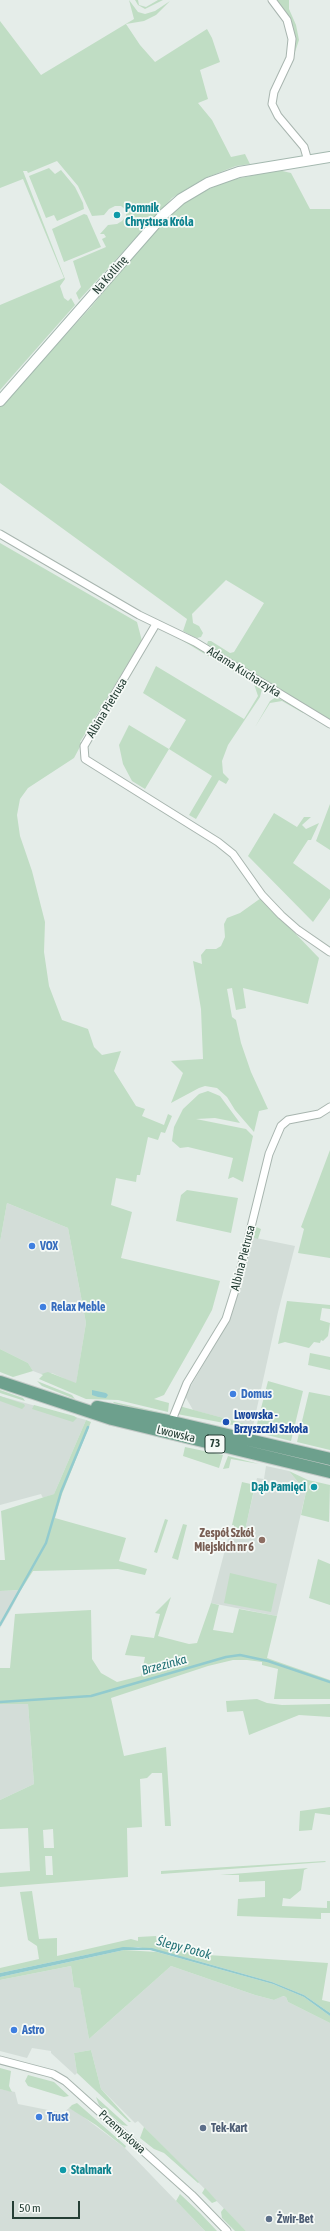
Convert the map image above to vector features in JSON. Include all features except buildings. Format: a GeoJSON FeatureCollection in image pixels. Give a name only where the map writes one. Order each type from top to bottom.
{"type":"FeatureCollection","features":[{"type":"Feature","properties":{"kind":"main road","name":"Lwowska"},"geometry":{"type":"LineString","coordinates":[[0,1382],[46,1397],[170,1427],[330,1472]]}},
{"type":"Feature","properties":{"kind":"main road","name":"Lwowska"},"geometry":{"type":"LineString","coordinates":[[170,1427],[330,1459]]}},
{"type":"Feature","properties":{"kind":"street"},"geometry":{"type":"LineString","coordinates":[[272,0],[287,20],[292,39],[290,58],[274,92],[272,104],[278,116],[304,147],[308,161]]}},
{"type":"Feature","properties":{"kind":"street","name":"Na Kotlinę"},"geometry":{"type":"LineString","coordinates":[[0,401],[164,214],[181,199],[199,188],[239,172],[330,157]]}},
{"type":"Feature","properties":{"kind":"street"},"geometry":{"type":"LineString","coordinates":[[0,534],[156,624]]}},
{"type":"Feature","properties":{"kind":"street","name":"Adama Kucharzyka"},"geometry":{"type":"LineString","coordinates":[[156,624],[195,642],[330,724]]}},
{"type":"Feature","properties":{"kind":"street","name":"Albina Pietrusa"},"geometry":{"type":"LineString","coordinates":[[156,624],[84,746],[85,759],[218,842],[233,854],[262,895],[281,915],[298,930],[330,952]]}},
{"type":"Feature","properties":{"kind":"street","name":"Albina Pietrusa"},"geometry":{"type":"LineString","coordinates":[[170,1427],[186,1384],[209,1350],[226,1319],[238,1284],[270,1154],[281,1126],[288,1120],[319,1114],[330,1107]]}},
{"type":"Feature","properties":{"kind":"street","name":"Przemysłowa"},"geometry":{"type":"LineString","coordinates":[[0,2060],[54,2074],[65,2081],[175,2180],[227,2231]]}},
{"type":"Feature","properties":{"kind":"shaded area"},"geometry":{"type":"Polygon","coordinates":[[[7,1203],[68,1228],[86,1323],[76,1384],[52,1373],[41,1374],[33,1371],[28,1363],[0,1349],[0,1242],[7,1203]]]}},
{"type":"Feature","properties":{"kind":"shaded area"},"geometry":{"type":"Polygon","coordinates":[[[251,1237],[295,1246],[278,1312],[253,1426],[193,1410],[185,1396],[231,1317],[251,1237]]]}},
{"type":"Feature","properties":{"kind":"shaded area"},"geometry":{"type":"Polygon","coordinates":[[[0,1396],[86,1420],[54,1494],[43,1498],[41,1494],[0,1505],[0,1396]]]}},
{"type":"Feature","properties":{"kind":"shaded area","name":"Zespół Szkół Miejskich nr 6"},"geometry":{"type":"Polygon","coordinates":[[[266,1466],[289,1471],[306,1492],[277,1616],[211,1603],[230,1531],[244,1534],[257,1478],[264,1479],[266,1466]]]}},
{"type":"Feature","properties":{"kind":"shaded area"},"geometry":{"type":"Polygon","coordinates":[[[21,1590],[10,1611],[0,1628],[0,1591],[21,1590]]]}},
{"type":"Feature","properties":{"kind":"shaded area"},"geometry":{"type":"Polygon","coordinates":[[[0,1704],[28,1704],[34,1784],[0,1800],[0,1704]]]}},
{"type":"Feature","properties":{"kind":"shaded area"},"geometry":{"type":"Polygon","coordinates":[[[71,1966],[74,1987],[80,1987],[89,2039],[171,1966],[255,1995],[274,2000],[282,1996],[286,1997],[288,2002],[330,2023],[330,2231],[246,2231],[138,2121],[135,2123],[101,2089],[91,2050],[74,2053],[77,2073],[75,2075],[51,2053],[51,2051],[32,2048],[27,2058],[0,2051],[0,1980],[71,1966]]]}},
{"type":"Feature","properties":{"kind":"shaded area"},"geometry":{"type":"Polygon","coordinates":[[[0,2089],[15,2092],[18,2104],[63,2113],[69,2108],[77,2112],[125,2148],[205,2231],[0,2231],[0,2089]]]}},
{"type":"Feature","properties":{"kind":"green space"},"geometry":{"type":"Polygon","coordinates":[[[129,0],[138,12],[145,14],[155,11],[170,1],[156,15],[144,21],[126,24],[140,45],[155,62],[207,29],[212,38],[220,62],[200,70],[208,99],[198,103],[212,120],[231,157],[245,154],[250,164],[236,166],[205,178],[172,198],[79,300],[76,293],[81,287],[73,261],[106,247],[102,239],[106,237],[104,234],[100,234],[108,225],[117,224],[122,221],[126,216],[126,210],[121,206],[115,206],[109,209],[104,215],[92,216],[78,186],[57,161],[28,173],[27,171],[23,171],[65,279],[60,286],[64,298],[68,301],[71,298],[75,305],[0,390],[0,305],[64,278],[23,179],[0,188],[0,21],[41,75],[134,19],[129,0]]]}},
{"type":"Feature","properties":{"kind":"green space"},"geometry":{"type":"Polygon","coordinates":[[[135,0],[138,0],[139,5],[146,7],[158,0],[163,0],[145,9],[138,5],[135,0]]]}},
{"type":"Feature","properties":{"kind":"green space"},"geometry":{"type":"Polygon","coordinates":[[[275,0],[289,0],[289,9],[296,25],[299,40],[291,64],[295,36],[293,26],[275,0]]]}},
{"type":"Feature","properties":{"kind":"green space"},"geometry":{"type":"Polygon","coordinates":[[[49,168],[55,174],[61,170],[75,187],[83,203],[84,209],[57,221],[54,215],[46,218],[29,176],[49,168]]]}},
{"type":"Feature","properties":{"kind":"green space"},"geometry":{"type":"Polygon","coordinates":[[[278,170],[291,173],[310,209],[330,209],[330,721],[207,644],[208,641],[211,641],[230,653],[234,652],[264,603],[226,580],[192,614],[193,623],[199,626],[203,633],[201,637],[197,638],[190,635],[183,631],[187,619],[0,483],[0,407],[91,307],[148,238],[171,213],[190,198],[227,181],[278,170]]]}},
{"type":"Feature","properties":{"kind":"green space"},"geometry":{"type":"Polygon","coordinates":[[[84,214],[87,215],[101,247],[64,262],[52,229],[84,214]]]}},
{"type":"Feature","properties":{"kind":"green space"},"geometry":{"type":"Polygon","coordinates":[[[0,543],[137,622],[142,641],[80,742],[82,743],[74,758],[28,788],[20,799],[17,815],[20,836],[32,871],[45,922],[44,952],[49,986],[62,1020],[88,1029],[94,1047],[102,1055],[121,1051],[114,1071],[136,1106],[145,1109],[142,1116],[164,1125],[168,1114],[172,1116],[165,1133],[161,1132],[158,1140],[148,1137],[140,1175],[137,1175],[136,1182],[116,1178],[111,1205],[132,1212],[121,1258],[220,1281],[212,1310],[200,1332],[164,1395],[154,1399],[169,1403],[168,1412],[118,1400],[86,1399],[39,1379],[43,1375],[41,1374],[48,1372],[76,1383],[86,1323],[68,1228],[7,1203],[0,1242],[0,543]]]}},
{"type":"Feature","properties":{"kind":"green space"},"geometry":{"type":"Polygon","coordinates":[[[181,636],[253,681],[262,689],[260,697],[228,745],[222,761],[223,773],[229,779],[226,784],[219,780],[196,819],[189,815],[212,776],[169,749],[186,720],[143,693],[156,666],[244,719],[258,696],[254,684],[180,639],[181,636]]]}},
{"type":"Feature","properties":{"kind":"green space"},"geometry":{"type":"Polygon","coordinates":[[[276,697],[304,711],[303,713],[282,701],[270,703],[255,727],[270,701],[276,697]]]}},
{"type":"Feature","properties":{"kind":"green space"},"geometry":{"type":"Polygon","coordinates":[[[129,725],[169,749],[145,789],[132,781],[123,764],[119,745],[129,725]]]}},
{"type":"Feature","properties":{"kind":"green space"},"geometry":{"type":"Polygon","coordinates":[[[330,804],[330,850],[316,841],[330,804]]]}},
{"type":"Feature","properties":{"kind":"green space"},"geometry":{"type":"Polygon","coordinates":[[[274,813],[297,827],[304,817],[311,817],[302,825],[306,829],[319,823],[311,840],[308,840],[293,863],[330,890],[330,898],[313,922],[248,856],[274,813]]]}},
{"type":"Feature","properties":{"kind":"green space"},"geometry":{"type":"Polygon","coordinates":[[[261,898],[319,958],[308,1004],[243,988],[246,1008],[236,1010],[232,988],[227,989],[232,1017],[236,1020],[241,1043],[251,1072],[268,1109],[259,1111],[254,1132],[235,1110],[227,1097],[217,1088],[205,1086],[171,1103],[183,1073],[171,1061],[203,1059],[201,1009],[193,961],[202,964],[201,955],[206,949],[216,949],[221,946],[225,937],[224,924],[227,918],[240,913],[261,898]]]}},
{"type":"Feature","properties":{"kind":"green space"},"geometry":{"type":"Polygon","coordinates":[[[208,1091],[220,1096],[240,1123],[215,1118],[196,1119],[246,1129],[253,1136],[243,1182],[233,1177],[228,1179],[233,1158],[188,1147],[180,1148],[172,1141],[174,1127],[183,1109],[199,1094],[208,1091]]]}},
{"type":"Feature","properties":{"kind":"green space"},"geometry":{"type":"Polygon","coordinates":[[[330,1150],[330,1258],[298,1253],[304,1229],[301,1227],[330,1150]]]}},
{"type":"Feature","properties":{"kind":"green space"},"geometry":{"type":"Polygon","coordinates":[[[187,1190],[238,1198],[231,1233],[176,1221],[181,1195],[187,1190]]]}},
{"type":"Feature","properties":{"kind":"green space"},"geometry":{"type":"Polygon","coordinates":[[[254,1226],[261,1229],[258,1239],[251,1237],[254,1226]]]}},
{"type":"Feature","properties":{"kind":"green space"},"geometry":{"type":"Polygon","coordinates":[[[287,1301],[330,1305],[330,1309],[322,1308],[320,1320],[330,1323],[328,1336],[323,1341],[321,1340],[320,1343],[314,1342],[309,1348],[285,1342],[278,1344],[287,1301]]]}},
{"type":"Feature","properties":{"kind":"green space"},"geometry":{"type":"Polygon","coordinates":[[[0,1349],[28,1363],[33,1371],[13,1377],[0,1372],[0,1349]]]}},
{"type":"Feature","properties":{"kind":"green space"},"geometry":{"type":"Polygon","coordinates":[[[310,1353],[330,1357],[330,1370],[308,1365],[310,1353]]]}},
{"type":"Feature","properties":{"kind":"green space"},"geometry":{"type":"Polygon","coordinates":[[[37,1381],[72,1395],[75,1399],[42,1386],[37,1381]]]}},
{"type":"Feature","properties":{"kind":"green space"},"geometry":{"type":"Polygon","coordinates":[[[268,1381],[303,1391],[291,1441],[255,1432],[268,1381]]]}},
{"type":"Feature","properties":{"kind":"green space"},"geometry":{"type":"Polygon","coordinates":[[[0,1390],[23,1398],[25,1401],[0,1393],[0,1390]]]}},
{"type":"Feature","properties":{"kind":"green space"},"geometry":{"type":"Polygon","coordinates":[[[309,1392],[330,1396],[330,1450],[297,1442],[309,1392]]]}},
{"type":"Feature","properties":{"kind":"green space"},"geometry":{"type":"Polygon","coordinates":[[[0,1396],[24,1404],[25,1406],[22,1409],[0,1401],[0,1396]]]}},
{"type":"Feature","properties":{"kind":"green space"},"geometry":{"type":"Polygon","coordinates":[[[113,1403],[168,1414],[166,1416],[113,1403]]]}},
{"type":"Feature","properties":{"kind":"green space"},"geometry":{"type":"Polygon","coordinates":[[[34,1405],[77,1418],[73,1422],[32,1409],[34,1405]]]}},
{"type":"Feature","properties":{"kind":"green space"},"geometry":{"type":"Polygon","coordinates":[[[179,1406],[253,1426],[250,1429],[228,1424],[224,1421],[224,1423],[177,1414],[179,1406]]]}},
{"type":"Feature","properties":{"kind":"green space"},"geometry":{"type":"Polygon","coordinates":[[[86,1420],[91,1422],[62,1494],[55,1518],[126,1538],[119,1561],[147,1569],[145,1575],[118,1569],[33,1571],[21,1590],[0,1591],[0,1560],[5,1560],[1,1511],[54,1494],[86,1420]]]}},
{"type":"Feature","properties":{"kind":"green space"},"geometry":{"type":"Polygon","coordinates":[[[185,1447],[223,1455],[219,1468],[183,1456],[185,1447]]]}},
{"type":"Feature","properties":{"kind":"green space"},"geometry":{"type":"Polygon","coordinates":[[[228,1456],[259,1464],[231,1459],[229,1468],[223,1469],[228,1456]]]}},
{"type":"Feature","properties":{"kind":"green space"},"geometry":{"type":"Polygon","coordinates":[[[289,1471],[308,1480],[330,1485],[329,1522],[301,1515],[306,1492],[289,1471]]]}},
{"type":"Feature","properties":{"kind":"green space"},"geometry":{"type":"Polygon","coordinates":[[[242,1482],[255,1485],[244,1535],[233,1532],[234,1525],[232,1525],[242,1482]]]}},
{"type":"Feature","properties":{"kind":"green space"},"geometry":{"type":"Polygon","coordinates":[[[165,1519],[168,1520],[157,1553],[154,1552],[165,1519]]]}},
{"type":"Feature","properties":{"kind":"green space"},"geometry":{"type":"Polygon","coordinates":[[[183,1524],[187,1525],[178,1560],[172,1558],[183,1524]]]}},
{"type":"Feature","properties":{"kind":"green space"},"geometry":{"type":"Polygon","coordinates":[[[318,1559],[330,1564],[330,1605],[309,1598],[318,1559]]]}},
{"type":"Feature","properties":{"kind":"green space"},"geometry":{"type":"Polygon","coordinates":[[[230,1573],[277,1584],[271,1612],[224,1603],[230,1573]]]}},
{"type":"Feature","properties":{"kind":"green space"},"geometry":{"type":"Polygon","coordinates":[[[171,1597],[158,1636],[189,1644],[197,1643],[211,1603],[219,1605],[213,1630],[233,1633],[239,1609],[277,1616],[267,1658],[330,1680],[330,1699],[274,1699],[278,1669],[262,1665],[262,1662],[247,1660],[233,1660],[208,1666],[111,1698],[124,1756],[166,1747],[171,1826],[165,1826],[162,1773],[152,1773],[147,1778],[140,1779],[142,1827],[127,1828],[128,1877],[0,1887],[0,1873],[30,1871],[28,1828],[0,1829],[0,1800],[34,1784],[28,1704],[0,1704],[0,1668],[10,1668],[15,1614],[91,1610],[92,1659],[101,1673],[117,1682],[141,1676],[145,1657],[125,1655],[131,1635],[154,1638],[160,1614],[155,1613],[171,1597]],[[53,1829],[43,1830],[44,1848],[54,1848],[53,1829]],[[45,1856],[46,1875],[53,1875],[52,1856],[45,1856]]]}},
{"type":"Feature","properties":{"kind":"green space"},"geometry":{"type":"Polygon","coordinates":[[[257,1699],[267,1703],[282,1705],[330,1704],[330,1717],[299,1715],[249,1735],[243,1711],[227,1712],[226,1701],[257,1699]]]}},
{"type":"Feature","properties":{"kind":"green space"},"geometry":{"type":"Polygon","coordinates":[[[330,1807],[330,1815],[315,1813],[312,1830],[299,1831],[300,1811],[330,1807]]]}},
{"type":"Feature","properties":{"kind":"green space"},"geometry":{"type":"Polygon","coordinates":[[[326,1862],[161,1874],[161,1871],[326,1862]]]}},
{"type":"Feature","properties":{"kind":"green space"},"geometry":{"type":"Polygon","coordinates":[[[308,1868],[304,1870],[301,1890],[290,1899],[283,1898],[282,1906],[327,1908],[327,1901],[330,1901],[330,1913],[321,1913],[321,1919],[237,1916],[238,1899],[265,1897],[265,1881],[239,1882],[239,1875],[220,1875],[308,1868]]]}},
{"type":"Feature","properties":{"kind":"green space"},"geometry":{"type":"Polygon","coordinates":[[[32,1891],[39,1939],[57,1938],[57,1956],[131,1939],[138,1941],[138,1937],[156,1936],[157,1942],[193,1954],[328,1963],[322,2000],[330,2002],[330,2013],[304,1995],[272,1982],[191,1959],[138,1947],[90,1954],[0,1973],[0,1968],[39,1959],[37,1946],[28,1940],[20,1892],[32,1891]]]}},
{"type":"Feature","properties":{"kind":"green space"},"geometry":{"type":"Polygon","coordinates":[[[124,1950],[157,1952],[273,1984],[304,1997],[330,2016],[330,2023],[288,2002],[286,1997],[283,1996],[274,2000],[255,1995],[171,1966],[89,2039],[80,1988],[74,1987],[71,1966],[0,1980],[0,1977],[124,1950]]]}},
{"type":"Feature","properties":{"kind":"green space"},"geometry":{"type":"Polygon","coordinates":[[[91,2050],[101,2089],[131,2122],[129,2122],[77,2073],[74,2053],[91,2050]]]}},
{"type":"Feature","properties":{"kind":"green space"},"geometry":{"type":"Polygon","coordinates":[[[0,2068],[11,2071],[9,2086],[12,2092],[0,2089],[0,2068]]]}},
{"type":"Feature","properties":{"kind":"green space"},"geometry":{"type":"Polygon","coordinates":[[[28,2075],[54,2082],[69,2096],[64,2097],[28,2086],[25,2081],[28,2075]]]}},
{"type":"Feature","properties":{"kind":"green space"},"geometry":{"type":"Polygon","coordinates":[[[96,2097],[128,2126],[122,2125],[99,2105],[96,2097]]]}},
{"type":"Feature","properties":{"kind":"green space"},"geometry":{"type":"Polygon","coordinates":[[[77,2103],[126,2146],[125,2148],[96,2125],[69,2108],[77,2103]]]}},
{"type":"Feature","properties":{"kind":"green space"},"geometry":{"type":"Polygon","coordinates":[[[144,2127],[199,2182],[198,2183],[164,2153],[154,2149],[140,2138],[144,2127]]]}},
{"type":"Feature","properties":{"kind":"green space"},"geometry":{"type":"Polygon","coordinates":[[[205,2188],[217,2201],[212,2203],[202,2193],[205,2188]]]}},
{"type":"Feature","properties":{"kind":"green space"},"geometry":{"type":"Polygon","coordinates":[[[180,2194],[217,2231],[205,2231],[176,2201],[180,2194]]]}},
{"type":"Feature","properties":{"kind":"green space"},"geometry":{"type":"Polygon","coordinates":[[[224,2208],[246,2231],[235,2231],[222,2218],[221,2212],[224,2208]]]}},
{"type":"Feature","properties":{"kind":"water"},"geometry":{"type":"Polygon","coordinates":[[[92,1390],[106,1393],[108,1395],[106,1398],[98,1397],[92,1395],[92,1390]]]}},
{"type":"Feature","properties":{"kind":"water"},"geometry":{"type":"Polygon","coordinates":[[[123,1947],[152,1948],[272,1982],[304,1995],[330,2013],[330,2016],[304,1997],[273,1984],[150,1950],[124,1950],[0,1977],[0,1973],[123,1947]]]}},
{"type":"Feature","properties":{"kind":"waterway"},"geometry":{"type":"LineString","coordinates":[[0,1625],[46,1543],[61,1492],[88,1427]]}},
{"type":"Feature","properties":{"kind":"waterway","name":"Brzezinka"},"geometry":{"type":"LineString","coordinates":[[0,1702],[91,1696],[226,1657],[240,1655],[268,1661],[330,1682]]}},
{"type":"Feature","properties":{"kind":"place","name":"Pomnik Chrystusa Króla"},"geometry":{"type":"Point","coordinates":[117,215]}},
{"type":"Feature","properties":{"kind":"place","name":"VOX"},"geometry":{"type":"Point","coordinates":[32,1246]}},
{"type":"Feature","properties":{"kind":"place","name":"Relax Meble"},"geometry":{"type":"Point","coordinates":[43,1307]}},
{"type":"Feature","properties":{"kind":"place","name":"Domus"},"geometry":{"type":"Point","coordinates":[233,1394]}},
{"type":"Feature","properties":{"kind":"place","name":"Lwowska - Brzyszczki Szkoła"},"geometry":{"type":"Point","coordinates":[226,1422]}},
{"type":"Feature","properties":{"kind":"place","name":"Dąb Pamięci"},"geometry":{"type":"Point","coordinates":[314,1487]}},
{"type":"Feature","properties":{"kind":"place","name":"Zespół Szkół Miejskich nr 6"},"geometry":{"type":"Point","coordinates":[262,1540]}},
{"type":"Feature","properties":{"kind":"place","name":"Astro"},"geometry":{"type":"Point","coordinates":[14,2030]}},
{"type":"Feature","properties":{"kind":"place","name":"Trust"},"geometry":{"type":"Point","coordinates":[39,2117]}},
{"type":"Feature","properties":{"kind":"place","name":"Tek-Kart"},"geometry":{"type":"Point","coordinates":[203,2128]}},
{"type":"Feature","properties":{"kind":"place","name":"Stalmark"},"geometry":{"type":"Point","coordinates":[63,2170]}},
{"type":"Feature","properties":{"kind":"place","name":"Żwir-Bet"},"geometry":{"type":"Point","coordinates":[269,2219]}},
{"type":"Feature","properties":{"kind":"water label","name":"Ślepy Potok"},"geometry":{"type":"Point","coordinates":[184,1948]}}]}
